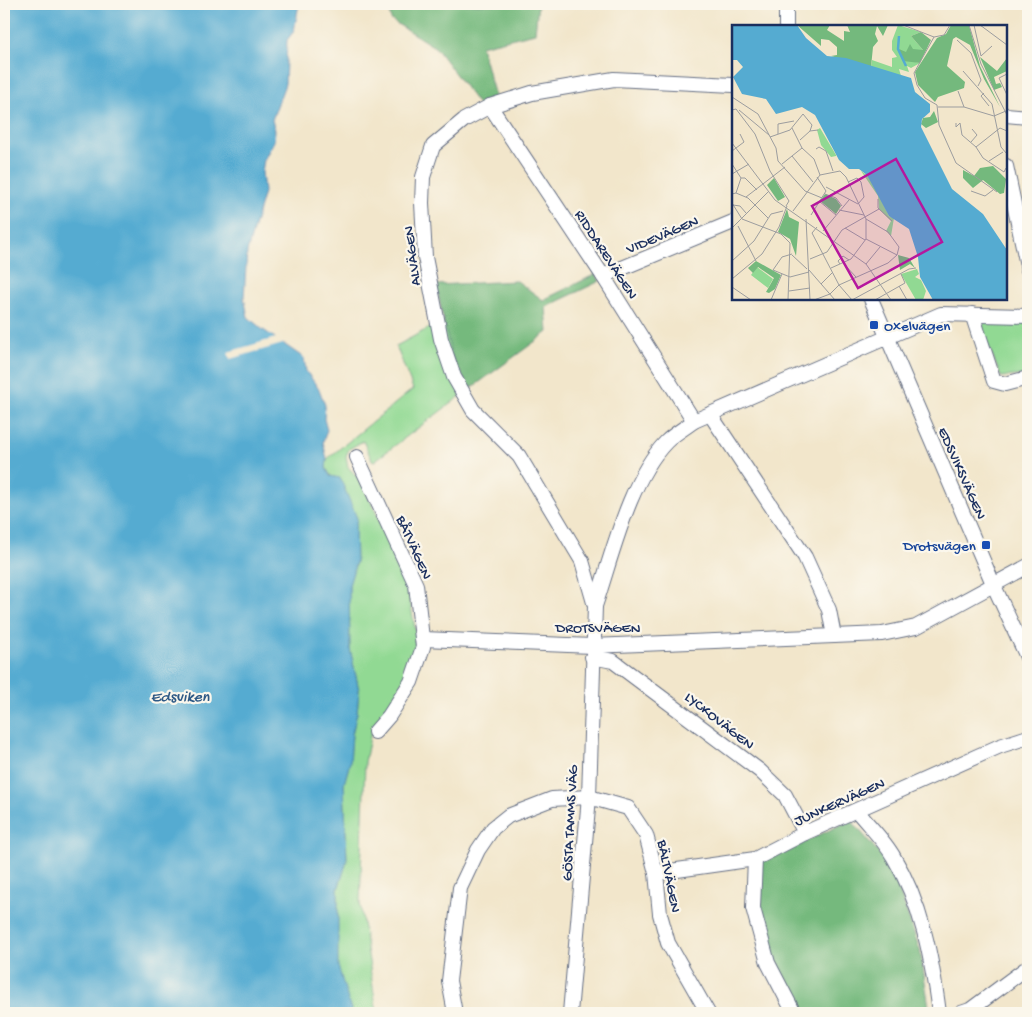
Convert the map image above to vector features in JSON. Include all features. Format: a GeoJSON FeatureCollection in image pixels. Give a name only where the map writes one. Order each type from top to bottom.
{"type":"FeatureCollection","features":[{"type":"Feature","properties":{"kind":"street"},"geometry":{"type":"LineString","coordinates":[[786,4],[786,25]]}},
{"type":"Feature","properties":{"kind":"street","name":"ALVÄGEN"},"geometry":{"type":"LineString","coordinates":[[593,646],[595,606],[582,561],[519,456],[473,410],[454,377],[440,339],[425,257],[422,203],[423,178],[433,146],[464,120],[490,106],[532,92],[614,79],[732,85]]}},
{"type":"Feature","properties":{"kind":"street","name":"RIDDAREVÄGEN"},"geometry":{"type":"LineString","coordinates":[[490,106],[603,276],[694,421]]}},
{"type":"Feature","properties":{"kind":"street"},"geometry":{"type":"LineString","coordinates":[[1007,115],[1028,117]]}},
{"type":"Feature","properties":{"kind":"street"},"geometry":{"type":"LineString","coordinates":[[1007,171],[1028,270]]}},
{"type":"Feature","properties":{"kind":"street","name":"VIDEVÄGEN"},"geometry":{"type":"LineString","coordinates":[[603,276],[732,222]]}},
{"type":"Feature","properties":{"kind":"street","name":"EDSVIKSVÄGEN"},"geometry":{"type":"LineString","coordinates":[[871,300],[886,338],[994,586],[1028,658]]}},
{"type":"Feature","properties":{"kind":"street"},"geometry":{"type":"LineString","coordinates":[[595,606],[638,484],[652,459],[667,441],[694,421],[941,314],[1028,316]]}},
{"type":"Feature","properties":{"kind":"street"},"geometry":{"type":"LineString","coordinates":[[972,314],[994,381],[1005,384],[1028,378]]}},
{"type":"Feature","properties":{"kind":"street"},"geometry":{"type":"LineString","coordinates":[[710,414],[805,557],[830,610],[834,636]]}},
{"type":"Feature","properties":{"kind":"street","name":"BÅTVÄGEN"},"geometry":{"type":"LineString","coordinates":[[357,457],[416,584],[423,639],[423,647],[412,682],[389,716],[375,732]]}},
{"type":"Feature","properties":{"kind":"street","name":"DROTSVÄGEN"},"geometry":{"type":"LineString","coordinates":[[423,639],[593,646],[882,634],[916,627],[1028,566]]}},
{"type":"Feature","properties":{"kind":"street","name":"GÖSTA TAMMS VÄG"},"geometry":{"type":"LineString","coordinates":[[570,1013],[589,796],[593,646]]}},
{"type":"Feature","properties":{"kind":"street","name":"LYCKOVÄGEN"},"geometry":{"type":"LineString","coordinates":[[593,646],[760,771],[785,795],[805,833]]}},
{"type":"Feature","properties":{"kind":"street","name":"JUNKERVÄGEN"},"geometry":{"type":"LineString","coordinates":[[656,873],[755,859],[805,833],[1000,746],[1028,736]]}},
{"type":"Feature","properties":{"kind":"street","name":"BÄLTVÄGEN"},"geometry":{"type":"LineString","coordinates":[[455,1013],[449,981],[460,888],[478,850],[493,828],[508,816],[552,799],[589,796],[628,808],[646,835],[656,873],[660,914],[668,943],[708,1013]]}},
{"type":"Feature","properties":{"kind":"street"},"geometry":{"type":"LineString","coordinates":[[857,811],[893,856],[916,907],[932,959],[939,1013]]}},
{"type":"Feature","properties":{"kind":"street"},"geometry":{"type":"LineString","coordinates":[[755,859],[754,908],[768,963],[794,1013]]}},
{"type":"Feature","properties":{"kind":"street"},"geometry":{"type":"LineString","coordinates":[[961,1013],[970,1010],[1028,968]]}},
{"type":"Feature","properties":{"kind":"green space"},"geometry":{"type":"Polygon","coordinates":[[[388,4],[538,4],[535,33],[481,46],[496,100],[480,107],[436,48],[391,20],[388,4]]]}},
{"type":"Feature","properties":{"kind":"green space"},"geometry":{"type":"Polygon","coordinates":[[[596,274],[600,281],[546,307],[548,332],[466,392],[451,355],[436,285],[517,281],[543,300],[596,274]]]}},
{"type":"Feature","properties":{"kind":"green space"},"geometry":{"type":"Polygon","coordinates":[[[984,318],[1028,322],[1028,375],[1001,377],[982,331],[984,318]]]}},
{"type":"Feature","properties":{"kind":"green space"},"geometry":{"type":"Polygon","coordinates":[[[442,321],[466,392],[373,462],[363,441],[349,449],[346,456],[348,467],[360,480],[390,541],[389,547],[396,557],[408,590],[416,634],[416,654],[398,692],[371,732],[365,762],[360,903],[377,1013],[352,1013],[337,966],[338,889],[347,861],[344,784],[350,762],[359,690],[350,649],[349,585],[356,562],[355,529],[357,518],[326,468],[327,459],[413,389],[396,346],[442,321]]]}},
{"type":"Feature","properties":{"kind":"green space"},"geometry":{"type":"Polygon","coordinates":[[[851,820],[891,867],[920,950],[930,1013],[800,1013],[772,956],[760,907],[761,862],[851,820]]]}},
{"type":"Feature","properties":{"kind":"water","name":"Edsviken"},"geometry":{"type":"Polygon","coordinates":[[[4,4],[299,4],[294,31],[287,40],[285,84],[272,120],[275,130],[274,141],[264,160],[262,172],[264,192],[247,252],[244,297],[248,317],[304,358],[306,371],[319,389],[325,405],[324,419],[327,430],[323,442],[327,459],[326,468],[330,476],[340,478],[357,518],[355,529],[356,562],[349,585],[350,649],[359,690],[350,762],[344,784],[347,861],[338,889],[338,966],[352,1013],[4,1013],[4,4]]]}},
{"type":"Feature","properties":{"kind":"pier"},"geometry":{"type":"Polygon","coordinates":[[[279,337],[286,343],[230,359],[228,352],[279,337]]]}},
{"type":"Feature","properties":{"kind":"place","name":"Oxelvägen"},"geometry":{"type":"Point","coordinates":[874,325]}},
{"type":"Feature","properties":{"kind":"place","name":"Drotsvägen"},"geometry":{"type":"Point","coordinates":[986,545]}}]}
